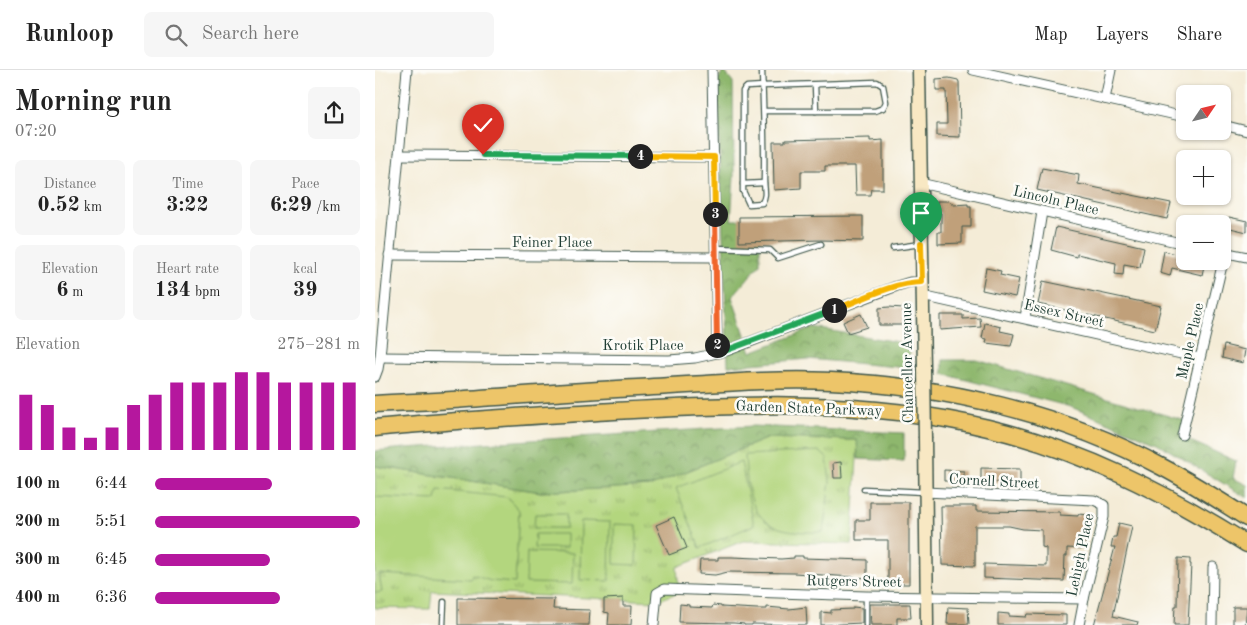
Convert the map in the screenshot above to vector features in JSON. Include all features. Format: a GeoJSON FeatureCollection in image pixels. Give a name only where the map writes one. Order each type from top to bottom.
{"type":"FeatureCollection","features":[{"type":"Feature","properties":{"kind":"highway","name":"Garden State Parkway"},"geometry":{"type":"LineString","coordinates":[[375,404],[606,390],[801,381],[856,382],[918,389],[958,396],[1011,409],[1102,439],[1167,470],[1247,518]]}},
{"type":"Feature","properties":{"kind":"highway","name":"Garden State Parkway"},"geometry":{"type":"LineString","coordinates":[[375,428],[490,419],[717,406],[810,405],[896,411],[987,427],[1076,456],[1133,479],[1161,493],[1247,544]]}},
{"type":"Feature","properties":{"kind":"main road","name":"Chancellor Avenue"},"geometry":{"type":"LineString","coordinates":[[919,70],[927,625]]}},
{"type":"Feature","properties":{"kind":"street"},"geometry":{"type":"LineString","coordinates":[[375,377],[380,357],[407,70]]}},
{"type":"Feature","properties":{"kind":"street"},"geometry":{"type":"LineString","coordinates":[[711,70],[717,344],[719,353]]}},
{"type":"Feature","properties":{"kind":"street"},"geometry":{"type":"LineString","coordinates":[[973,70],[1176,115]]}},
{"type":"Feature","properties":{"kind":"street"},"geometry":{"type":"LineString","coordinates":[[1105,99],[1111,70]]}},
{"type":"Feature","properties":{"kind":"street"},"geometry":{"type":"LineString","coordinates":[[1231,127],[1247,131]]}},
{"type":"Feature","properties":{"kind":"street"},"geometry":{"type":"LineString","coordinates":[[399,155],[714,157]]}},
{"type":"Feature","properties":{"kind":"street","name":"Lincoln Place"},"geometry":{"type":"LineString","coordinates":[[921,183],[1176,242]]}},
{"type":"Feature","properties":{"kind":"street"},"geometry":{"type":"LineString","coordinates":[[1025,318],[1042,212]]}},
{"type":"Feature","properties":{"kind":"street","name":"Feiner Place"},"geometry":{"type":"LineString","coordinates":[[389,255],[715,252]]}},
{"type":"Feature","properties":{"kind":"street"},"geometry":{"type":"LineString","coordinates":[[1231,254],[1247,257]]}},
{"type":"Feature","properties":{"kind":"street","name":"Maple Place"},"geometry":{"type":"LineString","coordinates":[[1182,436],[1220,270]]}},
{"type":"Feature","properties":{"kind":"street","name":"Krotik Place"},"geometry":{"type":"LineString","coordinates":[[380,357],[669,360],[695,358],[719,353],[897,286],[910,282],[922,282]]}},
{"type":"Feature","properties":{"kind":"street","name":"Essex Street"},"geometry":{"type":"LineString","coordinates":[[922,296],[1199,358]]}},
{"type":"Feature","properties":{"kind":"street","name":"Cornell Street"},"geometry":{"type":"LineString","coordinates":[[925,492],[1061,498]]}},
{"type":"Feature","properties":{"kind":"street","name":"Lehigh Place"},"geometry":{"type":"LineString","coordinates":[[1061,498],[1094,500],[1103,505],[1104,517],[1079,625]]}},
{"type":"Feature","properties":{"kind":"street"},"geometry":{"type":"LineString","coordinates":[[1212,625],[1213,568]]}},
{"type":"Feature","properties":{"kind":"street","name":"Rutgers Street"},"geometry":{"type":"LineString","coordinates":[[653,625],[657,593],[664,589],[866,596],[1084,599]]}},
{"type":"Feature","properties":{"kind":"lane"},"geometry":{"type":"LineString","coordinates":[[762,70],[763,86],[764,111],[764,183],[766,194],[762,203],[749,204],[745,198],[743,184],[743,91],[747,87],[763,86],[877,82],[883,86],[886,102],[883,108],[875,111],[764,111]]}},
{"type":"Feature","properties":{"kind":"lane"},"geometry":{"type":"LineString","coordinates":[[815,84],[816,111]]}},
{"type":"Feature","properties":{"kind":"lane"},"geometry":{"type":"LineString","coordinates":[[743,184],[764,183]]}},
{"type":"Feature","properties":{"kind":"lane"},"geometry":{"type":"LineString","coordinates":[[893,248],[921,243]]}},
{"type":"Feature","properties":{"kind":"lane"},"geometry":{"type":"LineString","coordinates":[[715,252],[770,250],[778,258],[821,244]]}},
{"type":"Feature","properties":{"kind":"lane"},"geometry":{"type":"LineString","coordinates":[[864,489],[925,492]]}},
{"type":"Feature","properties":{"kind":"lane"},"geometry":{"type":"LineString","coordinates":[[866,596],[866,625]]}},
{"type":"Feature","properties":{"kind":"lane"},"geometry":{"type":"LineString","coordinates":[[443,625],[444,602]]}},
{"type":"Feature","properties":{"kind":"green space"},"geometry":{"type":"Polygon","coordinates":[[[724,71],[733,82],[734,177],[731,220],[760,220],[760,264],[732,297],[751,352],[814,328],[910,344],[909,368],[808,359],[728,366],[717,81],[724,71]]]}},
{"type":"Feature","properties":{"kind":"green space"},"geometry":{"type":"Polygon","coordinates":[[[943,360],[977,360],[1186,421],[1181,437],[1236,461],[1233,478],[1247,485],[1247,498],[1157,443],[1071,407],[943,374],[943,360]]]}},
{"type":"Feature","properties":{"kind":"green space"},"geometry":{"type":"Polygon","coordinates":[[[753,426],[904,433],[904,461],[858,459],[857,440],[768,438],[651,486],[541,492],[375,466],[375,451],[753,426]]]}},
{"type":"Feature","properties":{"kind":"green space"},"geometry":{"type":"Polygon","coordinates":[[[768,438],[858,440],[852,544],[743,541],[677,567],[679,592],[657,601],[432,591],[430,609],[375,608],[375,466],[541,492],[651,486],[768,438]]]}},
{"type":"Feature","properties":{"kind":"green space"},"geometry":{"type":"Polygon","coordinates":[[[819,451],[827,458],[830,482],[823,532],[802,532],[771,525],[761,517],[754,507],[747,476],[745,455],[819,451]]]}},
{"type":"Feature","properties":{"kind":"green space"},"geometry":{"type":"Polygon","coordinates":[[[741,462],[754,525],[700,548],[676,488],[741,462]]]}},
{"type":"Feature","properties":{"kind":"green space"},"geometry":{"type":"Polygon","coordinates":[[[438,490],[507,497],[519,510],[515,583],[491,581],[472,575],[471,579],[379,574],[382,592],[375,593],[375,497],[436,500],[438,490]]]}},
{"type":"Feature","properties":{"kind":"green space"},"geometry":{"type":"Polygon","coordinates":[[[535,514],[566,514],[566,528],[534,528],[535,514]]]}},
{"type":"Feature","properties":{"kind":"green space"},"geometry":{"type":"Polygon","coordinates":[[[581,521],[610,522],[609,581],[580,580],[581,521]]]}},
{"type":"Feature","properties":{"kind":"green space"},"geometry":{"type":"Polygon","coordinates":[[[614,524],[637,525],[636,565],[614,564],[614,524]]]}},
{"type":"Feature","properties":{"kind":"green space"},"geometry":{"type":"Polygon","coordinates":[[[535,534],[566,534],[566,548],[534,548],[535,534]]]}},
{"type":"Feature","properties":{"kind":"green space"},"geometry":{"type":"Polygon","coordinates":[[[527,552],[573,553],[572,584],[526,583],[527,552]]]}},
{"type":"Feature","properties":{"kind":"building"},"geometry":{"type":"Polygon","coordinates":[[[949,78],[959,82],[960,137],[937,136],[937,124],[947,124],[946,90],[936,90],[936,79],[949,78]]]}},
{"type":"Feature","properties":{"kind":"building"},"geometry":{"type":"Polygon","coordinates":[[[870,138],[870,141],[883,140],[883,189],[871,189],[870,195],[856,195],[855,166],[825,166],[825,171],[801,171],[801,188],[774,190],[773,142],[785,142],[785,140],[870,138]]]}},
{"type":"Feature","properties":{"kind":"building"},"geometry":{"type":"Polygon","coordinates":[[[1042,168],[1079,175],[1078,184],[1171,203],[1167,219],[1037,190],[1042,168]]]}},
{"type":"Feature","properties":{"kind":"building"},"geometry":{"type":"Polygon","coordinates":[[[937,201],[949,201],[954,205],[968,204],[968,206],[971,206],[971,227],[962,227],[962,243],[938,244],[938,232],[941,232],[941,213],[938,212],[937,201]]]}},
{"type":"Feature","properties":{"kind":"building"},"geometry":{"type":"Polygon","coordinates":[[[863,216],[863,241],[739,242],[739,217],[863,216]]]}},
{"type":"Feature","properties":{"kind":"building"},"geometry":{"type":"Polygon","coordinates":[[[1231,217],[1247,221],[1247,232],[1231,228],[1231,217]]]}},
{"type":"Feature","properties":{"kind":"building"},"geometry":{"type":"Polygon","coordinates":[[[1056,227],[1144,247],[1140,267],[1124,264],[1123,275],[1115,274],[1116,263],[1077,254],[1077,257],[1051,250],[1056,227]]]}},
{"type":"Feature","properties":{"kind":"building"},"geometry":{"type":"Polygon","coordinates":[[[1164,251],[1176,254],[1176,269],[1172,268],[1170,276],[1160,273],[1164,251]]]}},
{"type":"Feature","properties":{"kind":"building"},"geometry":{"type":"Polygon","coordinates":[[[986,268],[1001,271],[1000,275],[1019,279],[1015,297],[982,290],[986,268]]]}},
{"type":"Feature","properties":{"kind":"building"},"geometry":{"type":"Polygon","coordinates":[[[1181,270],[1203,270],[1202,275],[1181,270]]]}},
{"type":"Feature","properties":{"kind":"building"},"geometry":{"type":"Polygon","coordinates":[[[1043,281],[1161,306],[1155,330],[1038,304],[1043,281]]]}},
{"type":"Feature","properties":{"kind":"building"},"geometry":{"type":"Polygon","coordinates":[[[879,308],[903,308],[904,325],[879,325],[879,308]]]}},
{"type":"Feature","properties":{"kind":"building"},"geometry":{"type":"Polygon","coordinates":[[[861,314],[867,327],[848,333],[843,322],[861,314]]]}},
{"type":"Feature","properties":{"kind":"building"},"geometry":{"type":"Polygon","coordinates":[[[940,315],[963,315],[963,319],[980,318],[981,327],[940,330],[940,315]]]}},
{"type":"Feature","properties":{"kind":"building"},"geometry":{"type":"Polygon","coordinates":[[[985,323],[1001,327],[1000,331],[1014,334],[1011,346],[986,343],[987,339],[982,338],[985,323]]]}},
{"type":"Feature","properties":{"kind":"building"},"geometry":{"type":"Polygon","coordinates":[[[1224,345],[1245,350],[1243,363],[1222,358],[1224,345]]]}},
{"type":"Feature","properties":{"kind":"building"},"geometry":{"type":"Polygon","coordinates":[[[841,462],[842,478],[834,478],[833,463],[841,462]]]}},
{"type":"Feature","properties":{"kind":"building"},"geometry":{"type":"Polygon","coordinates":[[[981,468],[1020,469],[1020,482],[981,482],[981,468]]]}},
{"type":"Feature","properties":{"kind":"building"},"geometry":{"type":"Polygon","coordinates":[[[944,470],[964,471],[964,481],[944,481],[944,470]]]}},
{"type":"Feature","properties":{"kind":"building"},"geometry":{"type":"Polygon","coordinates":[[[870,502],[909,502],[909,584],[888,584],[888,540],[856,540],[856,520],[870,520],[870,502]]]}},
{"type":"Feature","properties":{"kind":"building"},"geometry":{"type":"Polygon","coordinates":[[[941,506],[976,506],[976,511],[1060,512],[1060,515],[1088,515],[1087,531],[1085,531],[1085,549],[1067,548],[1064,581],[984,578],[984,564],[1046,566],[1046,548],[1042,547],[1042,530],[1009,526],[975,526],[975,566],[942,565],[941,506]]]}},
{"type":"Feature","properties":{"kind":"building"},"geometry":{"type":"Polygon","coordinates":[[[674,517],[687,548],[669,555],[656,525],[674,517]]]}},
{"type":"Feature","properties":{"kind":"building"},"geometry":{"type":"Polygon","coordinates":[[[1119,523],[1132,526],[1113,616],[1138,622],[1137,625],[1094,625],[1115,547],[1111,547],[1113,537],[1116,537],[1119,523]]]}},
{"type":"Feature","properties":{"kind":"building"},"geometry":{"type":"Polygon","coordinates":[[[794,556],[803,556],[803,558],[867,560],[867,578],[794,573],[728,572],[715,575],[699,574],[700,560],[718,560],[718,557],[781,559],[794,558],[794,556]]]}},
{"type":"Feature","properties":{"kind":"building"},"geometry":{"type":"Polygon","coordinates":[[[1178,558],[1190,559],[1191,564],[1188,625],[1174,625],[1175,606],[1177,606],[1178,558]]]}},
{"type":"Feature","properties":{"kind":"building"},"geometry":{"type":"Polygon","coordinates":[[[458,598],[554,599],[553,609],[590,610],[589,625],[458,625],[458,598]]]}},
{"type":"Feature","properties":{"kind":"building"},"geometry":{"type":"Polygon","coordinates":[[[623,598],[623,606],[632,606],[631,625],[608,625],[609,613],[604,612],[604,599],[623,598]]]}},
{"type":"Feature","properties":{"kind":"building"},"geometry":{"type":"Polygon","coordinates":[[[680,604],[689,605],[689,607],[712,608],[713,605],[757,609],[767,609],[767,607],[789,609],[806,607],[807,625],[679,622],[680,604]]]}},
{"type":"Feature","properties":{"kind":"building"},"geometry":{"type":"Polygon","coordinates":[[[870,604],[910,604],[911,618],[897,618],[897,625],[871,625],[870,604]]]}},
{"type":"Feature","properties":{"kind":"building"},"geometry":{"type":"Polygon","coordinates":[[[853,607],[862,608],[862,623],[821,625],[821,612],[831,613],[831,610],[853,609],[853,607]]]}},
{"type":"Feature","properties":{"kind":"building"},"geometry":{"type":"Polygon","coordinates":[[[948,607],[968,608],[969,624],[947,624],[948,607]]]}},
{"type":"Feature","properties":{"kind":"building"},"geometry":{"type":"Polygon","coordinates":[[[1233,607],[1247,607],[1245,625],[1233,625],[1233,607]]]}},
{"type":"Feature","properties":{"kind":"building"},"geometry":{"type":"Polygon","coordinates":[[[998,613],[1026,617],[1027,614],[1066,615],[1066,625],[998,625],[998,613]]]}},
{"type":"Feature","properties":{"kind":"route"},"geometry":{"type":"LineString","coordinates":[[483,155],[714,157],[717,344],[719,353],[897,286],[910,282],[922,282],[921,243]]}}]}
